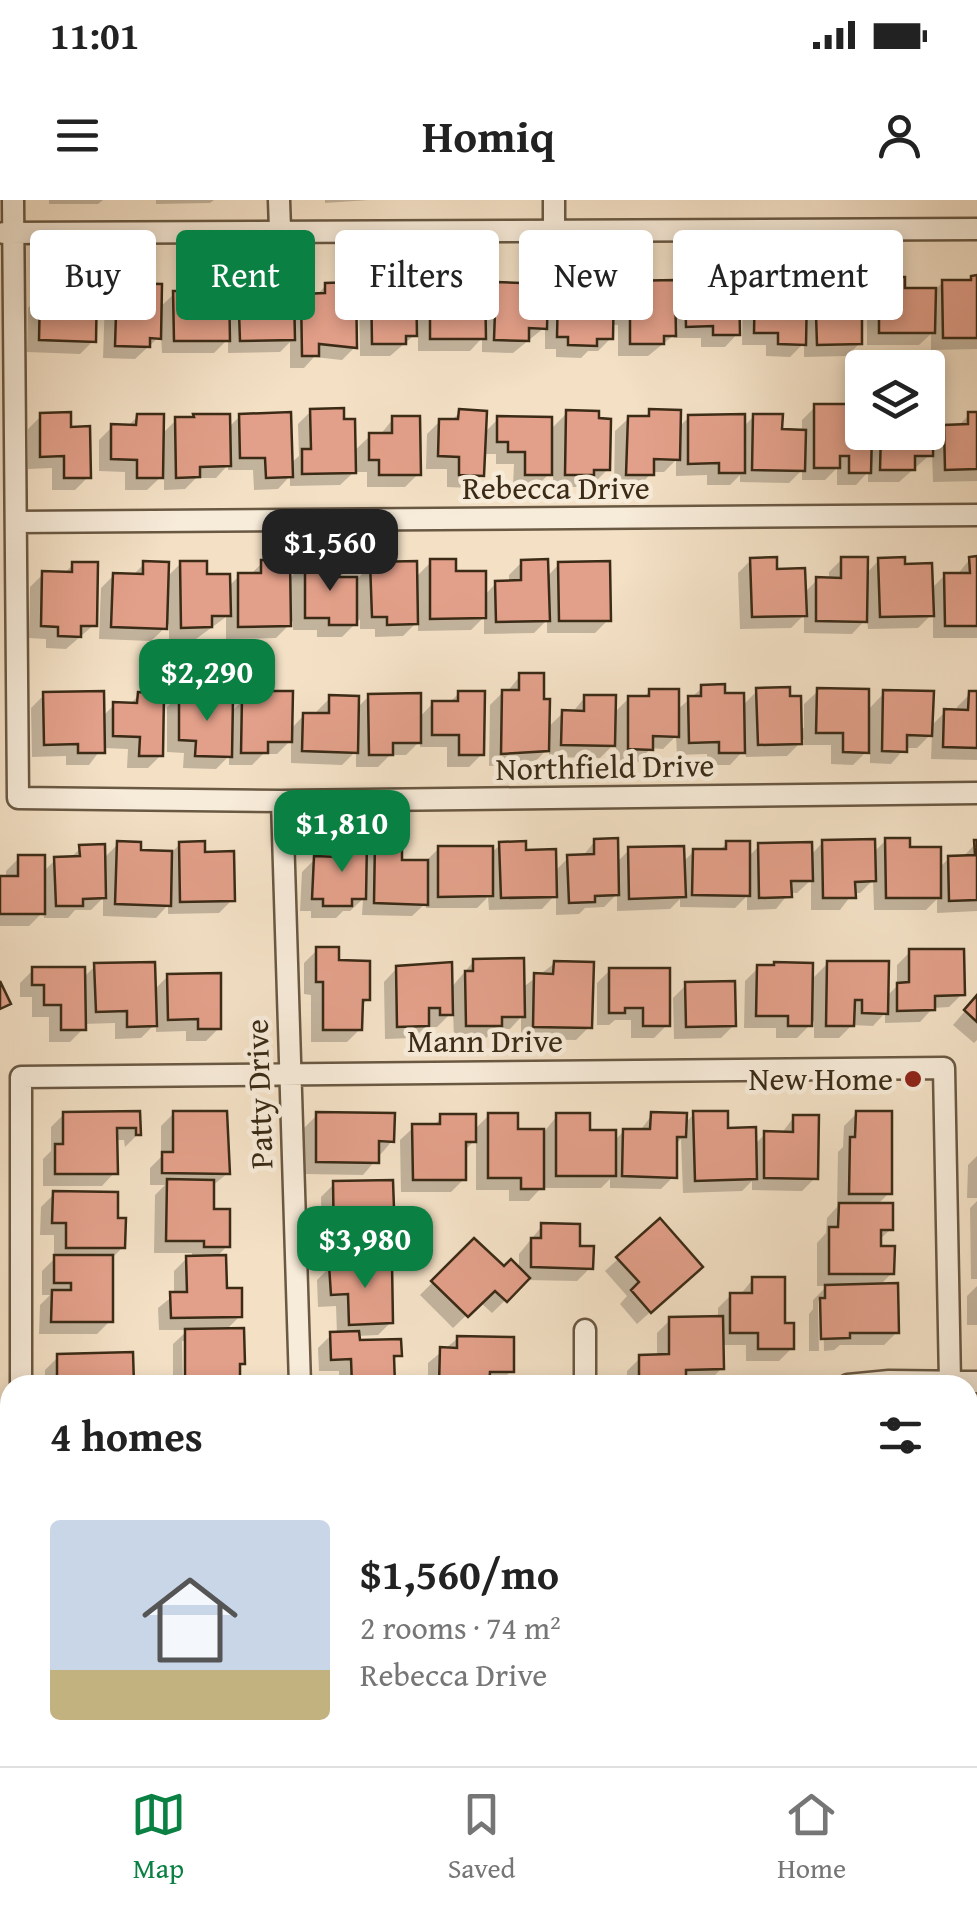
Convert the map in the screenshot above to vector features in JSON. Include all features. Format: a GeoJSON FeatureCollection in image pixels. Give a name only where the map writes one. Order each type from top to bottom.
{"type":"FeatureCollection","features":[{"type":"Feature","properties":{"kind":"street","name":"Northfield Drive"},"geometry":{"type":"LineString","coordinates":[[13,200],[7,233],[16,522],[18,798],[282,801],[977,793]]}},
{"type":"Feature","properties":{"kind":"street"},"geometry":{"type":"LineString","coordinates":[[280,200],[280,230]]}},
{"type":"Feature","properties":{"kind":"street"},"geometry":{"type":"LineString","coordinates":[[554,200],[554,230]]}},
{"type":"Feature","properties":{"kind":"street"},"geometry":{"type":"LineString","coordinates":[[653,231],[977,229]]}},
{"type":"Feature","properties":{"kind":"street"},"geometry":{"type":"LineString","coordinates":[[315,230],[519,231]]}},
{"type":"Feature","properties":{"kind":"street"},"geometry":{"type":"LineString","coordinates":[[7,233],[176,231]]}},
{"type":"Feature","properties":{"kind":"street","name":"Rebecca Drive"},"geometry":{"type":"LineString","coordinates":[[16,522],[977,515]]}},
{"type":"Feature","properties":{"kind":"street","name":"Patty Drive"},"geometry":{"type":"LineString","coordinates":[[282,801],[300,1375]]}},
{"type":"Feature","properties":{"kind":"street","name":"Mann Drive"},"geometry":{"type":"LineString","coordinates":[[21,1375],[21,1077],[944,1068],[950,1375]]}},
{"type":"Feature","properties":{"kind":"street"},"geometry":{"type":"LineString","coordinates":[[585,1330],[585,1375]]}},
{"type":"Feature","properties":{"kind":"building"},"geometry":{"type":"Polygon","coordinates":[[[977,275],[977,338],[943,338],[942,280],[971,280],[971,276],[977,275]]]}},
{"type":"Feature","properties":{"kind":"building"},"geometry":{"type":"Polygon","coordinates":[[[903,277],[905,288],[936,288],[935,333],[879,333],[879,320],[903,320],[903,277]]]}},
{"type":"Feature","properties":{"kind":"building"},"geometry":{"type":"Polygon","coordinates":[[[653,280],[673,280],[676,336],[664,336],[664,344],[630,344],[630,320],[653,320],[653,280]]]}},
{"type":"Feature","properties":{"kind":"building"},"geometry":{"type":"Polygon","coordinates":[[[499,282],[519,283],[519,320],[547,320],[547,329],[529,328],[529,341],[494,340],[495,320],[499,320],[499,282]]]}},
{"type":"Feature","properties":{"kind":"building"},"geometry":{"type":"Polygon","coordinates":[[[325,283],[335,283],[335,320],[357,320],[357,348],[319,344],[319,356],[302,356],[301,320],[315,320],[315,293],[325,293],[325,283]]]}},
{"type":"Feature","properties":{"kind":"building"},"geometry":{"type":"Polygon","coordinates":[[[156,284],[162,284],[161,339],[150,338],[150,347],[115,346],[116,320],[156,320],[156,284]]]}},
{"type":"Feature","properties":{"kind":"building"},"geometry":{"type":"Polygon","coordinates":[[[173,291],[176,320],[230,320],[230,341],[174,341],[173,291]]]}},
{"type":"Feature","properties":{"kind":"building"},"geometry":{"type":"Polygon","coordinates":[[[39,320],[96,320],[96,342],[39,340],[39,320]]]}},
{"type":"Feature","properties":{"kind":"building"},"geometry":{"type":"Polygon","coordinates":[[[239,320],[295,320],[295,340],[240,341],[239,320]]]}},
{"type":"Feature","properties":{"kind":"building"},"geometry":{"type":"Polygon","coordinates":[[[372,320],[417,320],[417,336],[406,336],[406,344],[372,344],[372,320]]]}},
{"type":"Feature","properties":{"kind":"building"},"geometry":{"type":"Polygon","coordinates":[[[430,320],[486,320],[486,339],[430,339],[430,320]]]}},
{"type":"Feature","properties":{"kind":"building"},"geometry":{"type":"Polygon","coordinates":[[[557,320],[613,320],[613,339],[597,339],[597,346],[568,345],[568,337],[557,337],[557,320]]]}},
{"type":"Feature","properties":{"kind":"building"},"geometry":{"type":"Polygon","coordinates":[[[686,320],[740,320],[740,335],[713,335],[713,326],[686,327],[686,320]]]}},
{"type":"Feature","properties":{"kind":"building"},"geometry":{"type":"Polygon","coordinates":[[[754,320],[806,320],[806,345],[778,344],[778,333],[754,333],[754,320]]]}},
{"type":"Feature","properties":{"kind":"building"},"geometry":{"type":"Polygon","coordinates":[[[816,320],[862,320],[862,344],[817,345],[816,320]]]}},
{"type":"Feature","properties":{"kind":"building"},"geometry":{"type":"Polygon","coordinates":[[[814,404],[845,404],[845,450],[872,450],[871,473],[849,473],[849,456],[840,456],[840,468],[814,468],[814,404]]]}},
{"type":"Feature","properties":{"kind":"building"},"geometry":{"type":"Polygon","coordinates":[[[344,408],[344,419],[355,419],[356,473],[302,474],[302,449],[311,449],[310,409],[344,408]]]}},
{"type":"Feature","properties":{"kind":"building"},"geometry":{"type":"Polygon","coordinates":[[[459,409],[487,411],[484,476],[459,475],[459,457],[438,456],[439,419],[458,419],[459,409]]]}},
{"type":"Feature","properties":{"kind":"building"},"geometry":{"type":"Polygon","coordinates":[[[649,409],[681,410],[680,460],[654,459],[654,475],[626,475],[628,416],[649,416],[649,409]]]}},
{"type":"Feature","properties":{"kind":"building"},"geometry":{"type":"Polygon","coordinates":[[[566,410],[599,411],[599,418],[611,419],[610,470],[594,470],[594,475],[565,475],[566,410]]]}},
{"type":"Feature","properties":{"kind":"building"},"geometry":{"type":"Polygon","coordinates":[[[71,412],[71,427],[90,426],[91,478],[64,478],[64,456],[40,457],[40,413],[71,412]]]}},
{"type":"Feature","properties":{"kind":"building"},"geometry":{"type":"Polygon","coordinates":[[[291,412],[293,477],[266,478],[265,458],[240,458],[239,414],[291,412]]]}},
{"type":"Feature","properties":{"kind":"building"},"geometry":{"type":"Polygon","coordinates":[[[968,412],[977,412],[977,469],[945,470],[945,425],[968,424],[968,412]]]}},
{"type":"Feature","properties":{"kind":"building"},"geometry":{"type":"Polygon","coordinates":[[[137,414],[164,414],[163,478],[137,478],[137,460],[111,459],[111,424],[136,425],[137,414]]]}},
{"type":"Feature","properties":{"kind":"building"},"geometry":{"type":"Polygon","coordinates":[[[193,414],[230,414],[231,466],[200,467],[200,477],[176,478],[175,417],[194,417],[193,414]]]}},
{"type":"Feature","properties":{"kind":"building"},"geometry":{"type":"Polygon","coordinates":[[[745,414],[745,473],[719,473],[719,463],[688,464],[688,415],[745,414]]]}},
{"type":"Feature","properties":{"kind":"building"},"geometry":{"type":"Polygon","coordinates":[[[753,414],[783,414],[782,429],[806,430],[805,471],[752,470],[753,414]]]}},
{"type":"Feature","properties":{"kind":"building"},"geometry":{"type":"Polygon","coordinates":[[[392,416],[420,416],[421,475],[379,475],[379,460],[369,460],[369,433],[392,433],[392,416]]]}},
{"type":"Feature","properties":{"kind":"building"},"geometry":{"type":"Polygon","coordinates":[[[497,416],[552,417],[552,475],[525,475],[525,452],[508,452],[508,442],[497,442],[497,416]]]}},
{"type":"Feature","properties":{"kind":"building"},"geometry":{"type":"Polygon","coordinates":[[[881,450],[933,450],[933,456],[915,456],[915,470],[880,470],[881,450]]]}},
{"type":"Feature","properties":{"kind":"building"},"geometry":{"type":"Polygon","coordinates":[[[977,556],[977,626],[945,626],[944,573],[970,573],[969,557],[977,556]]]}},
{"type":"Feature","properties":{"kind":"building"},"geometry":{"type":"Polygon","coordinates":[[[777,557],[777,569],[805,568],[807,616],[752,617],[750,558],[777,557]]]}},
{"type":"Feature","properties":{"kind":"building"},"geometry":{"type":"Polygon","coordinates":[[[841,557],[868,557],[867,622],[816,621],[816,577],[841,578],[841,557]]]}},
{"type":"Feature","properties":{"kind":"building"},"geometry":{"type":"Polygon","coordinates":[[[905,557],[905,564],[932,563],[934,616],[880,617],[878,558],[905,557]]]}},
{"type":"Feature","properties":{"kind":"building"},"geometry":{"type":"Polygon","coordinates":[[[430,559],[456,559],[456,571],[486,571],[486,618],[430,619],[430,559]]]}},
{"type":"Feature","properties":{"kind":"building"},"geometry":{"type":"Polygon","coordinates":[[[548,559],[550,621],[496,622],[495,581],[521,580],[521,560],[548,559]]]}},
{"type":"Feature","properties":{"kind":"building"},"geometry":{"type":"Polygon","coordinates":[[[261,560],[290,560],[291,626],[238,627],[238,573],[261,573],[261,560]]]}},
{"type":"Feature","properties":{"kind":"building"},"geometry":{"type":"Polygon","coordinates":[[[305,560],[333,560],[333,577],[357,577],[357,625],[329,625],[329,618],[305,618],[305,560]]]}},
{"type":"Feature","properties":{"kind":"building"},"geometry":{"type":"Polygon","coordinates":[[[143,561],[169,562],[167,629],[111,627],[113,573],[143,574],[143,561]]]}},
{"type":"Feature","properties":{"kind":"building"},"geometry":{"type":"Polygon","coordinates":[[[180,561],[207,561],[207,574],[230,574],[231,616],[212,616],[212,627],[181,628],[180,561]]]}},
{"type":"Feature","properties":{"kind":"building"},"geometry":{"type":"Polygon","coordinates":[[[417,561],[418,624],[387,625],[387,617],[372,617],[370,562],[417,561]]]}},
{"type":"Feature","properties":{"kind":"building"},"geometry":{"type":"Polygon","coordinates":[[[610,561],[611,621],[559,621],[558,562],[610,561]]]}},
{"type":"Feature","properties":{"kind":"building"},"geometry":{"type":"Polygon","coordinates":[[[72,562],[98,562],[97,626],[81,626],[81,637],[58,636],[58,627],[41,626],[42,571],[72,572],[72,562]]]}},
{"type":"Feature","properties":{"kind":"building"},"geometry":{"type":"Polygon","coordinates":[[[519,673],[544,673],[544,699],[550,699],[549,751],[501,754],[502,690],[519,690],[519,673]]]}},
{"type":"Feature","properties":{"kind":"building"},"geometry":{"type":"Polygon","coordinates":[[[725,684],[725,693],[744,693],[745,753],[719,753],[719,742],[689,743],[688,696],[701,696],[701,685],[725,684]]]}},
{"type":"Feature","properties":{"kind":"building"},"geometry":{"type":"Polygon","coordinates":[[[790,687],[790,696],[801,696],[802,744],[758,745],[756,688],[790,687]]]}},
{"type":"Feature","properties":{"kind":"building"},"geometry":{"type":"Polygon","coordinates":[[[817,688],[869,689],[869,753],[843,752],[843,733],[816,733],[817,688]]]}},
{"type":"Feature","properties":{"kind":"building"},"geometry":{"type":"Polygon","coordinates":[[[649,689],[679,689],[679,737],[653,736],[653,750],[628,749],[628,696],[649,696],[649,689]]]}},
{"type":"Feature","properties":{"kind":"building"},"geometry":{"type":"Polygon","coordinates":[[[883,690],[934,691],[932,736],[907,735],[907,752],[882,751],[883,690]]]}},
{"type":"Feature","properties":{"kind":"building"},"geometry":{"type":"Polygon","coordinates":[[[104,691],[105,753],[78,753],[78,744],[44,745],[43,692],[104,691]]]}},
{"type":"Feature","properties":{"kind":"building"},"geometry":{"type":"Polygon","coordinates":[[[261,691],[293,691],[292,742],[268,742],[268,753],[241,753],[242,697],[261,697],[261,691]]]}},
{"type":"Feature","properties":{"kind":"building"},"geometry":{"type":"Polygon","coordinates":[[[458,691],[485,691],[484,755],[459,755],[459,735],[432,735],[432,701],[458,701],[458,691]]]}},
{"type":"Feature","properties":{"kind":"building"},"geometry":{"type":"Polygon","coordinates":[[[969,691],[977,691],[977,748],[943,747],[944,709],[968,710],[969,691]]]}},
{"type":"Feature","properties":{"kind":"building"},"geometry":{"type":"Polygon","coordinates":[[[138,692],[164,693],[163,756],[139,756],[140,737],[113,736],[113,702],[137,703],[138,692]]]}},
{"type":"Feature","properties":{"kind":"building"},"geometry":{"type":"Polygon","coordinates":[[[179,692],[198,692],[198,697],[233,697],[232,757],[195,756],[196,741],[179,740],[179,692]]]}},
{"type":"Feature","properties":{"kind":"building"},"geometry":{"type":"Polygon","coordinates":[[[421,693],[421,743],[393,743],[393,755],[369,755],[368,694],[421,693]]]}},
{"type":"Feature","properties":{"kind":"building"},"geometry":{"type":"Polygon","coordinates":[[[329,695],[359,696],[358,753],[302,751],[303,713],[329,713],[329,695]]]}},
{"type":"Feature","properties":{"kind":"building"},"geometry":{"type":"Polygon","coordinates":[[[584,695],[616,695],[615,746],[561,745],[562,710],[584,711],[584,695]]]}},
{"type":"Feature","properties":{"kind":"building"},"geometry":{"type":"Polygon","coordinates":[[[618,838],[619,895],[595,896],[595,902],[569,903],[567,855],[594,854],[594,839],[618,838]]]}},
{"type":"Feature","properties":{"kind":"building"},"geometry":{"type":"Polygon","coordinates":[[[885,838],[910,838],[910,847],[941,847],[941,898],[886,898],[885,838]]]}},
{"type":"Feature","properties":{"kind":"building"},"geometry":{"type":"Polygon","coordinates":[[[375,839],[402,839],[402,860],[428,860],[428,905],[374,903],[375,839]]]}},
{"type":"Feature","properties":{"kind":"building"},"geometry":{"type":"Polygon","coordinates":[[[875,839],[876,881],[855,882],[856,898],[823,898],[822,840],[875,839]]]}},
{"type":"Feature","properties":{"kind":"building"},"geometry":{"type":"Polygon","coordinates":[[[341,840],[367,840],[366,899],[352,899],[352,906],[323,906],[323,899],[312,899],[314,856],[340,857],[341,840]]]}},
{"type":"Feature","properties":{"kind":"building"},"geometry":{"type":"Polygon","coordinates":[[[977,840],[977,900],[949,901],[948,856],[975,855],[977,840]]]}},
{"type":"Feature","properties":{"kind":"building"},"geometry":{"type":"Polygon","coordinates":[[[117,841],[141,842],[141,850],[172,851],[171,906],[115,904],[117,841]]]}},
{"type":"Feature","properties":{"kind":"building"},"geometry":{"type":"Polygon","coordinates":[[[205,841],[205,852],[234,851],[235,901],[180,902],[179,842],[205,841]]]}},
{"type":"Feature","properties":{"kind":"building"},"geometry":{"type":"Polygon","coordinates":[[[526,841],[526,850],[556,849],[557,897],[501,898],[499,842],[526,841]]]}},
{"type":"Feature","properties":{"kind":"building"},"geometry":{"type":"Polygon","coordinates":[[[726,841],[750,841],[750,896],[692,895],[693,849],[726,849],[726,841]]]}},
{"type":"Feature","properties":{"kind":"building"},"geometry":{"type":"Polygon","coordinates":[[[812,842],[813,881],[791,881],[792,897],[759,898],[758,843],[812,842]]]}},
{"type":"Feature","properties":{"kind":"building"},"geometry":{"type":"Polygon","coordinates":[[[105,844],[106,898],[83,899],[83,906],[56,906],[54,857],[80,856],[79,845],[105,844]]]}},
{"type":"Feature","properties":{"kind":"building"},"geometry":{"type":"Polygon","coordinates":[[[438,846],[493,846],[493,896],[438,897],[438,846]]]}},
{"type":"Feature","properties":{"kind":"building"},"geometry":{"type":"Polygon","coordinates":[[[684,846],[686,897],[629,899],[628,847],[684,846]]]}},
{"type":"Feature","properties":{"kind":"building"},"geometry":{"type":"Polygon","coordinates":[[[18,855],[45,855],[45,914],[0,914],[0,876],[18,876],[18,855]]]}},
{"type":"Feature","properties":{"kind":"building"},"geometry":{"type":"Polygon","coordinates":[[[316,947],[339,947],[339,960],[370,961],[370,1000],[363,1000],[362,1030],[323,1030],[323,982],[316,982],[316,947]]]}},
{"type":"Feature","properties":{"kind":"building"},"geometry":{"type":"Polygon","coordinates":[[[909,949],[964,949],[965,995],[935,996],[935,1010],[897,1011],[897,983],[909,982],[909,949]]]}},
{"type":"Feature","properties":{"kind":"building"},"geometry":{"type":"Polygon","coordinates":[[[524,958],[525,1017],[502,1017],[502,1026],[466,1026],[465,971],[473,971],[473,959],[524,958]]]}},
{"type":"Feature","properties":{"kind":"building"},"geometry":{"type":"Polygon","coordinates":[[[554,961],[594,962],[592,1028],[533,1027],[534,973],[553,974],[554,961]]]}},
{"type":"Feature","properties":{"kind":"building"},"geometry":{"type":"Polygon","coordinates":[[[827,961],[889,961],[888,1014],[862,1013],[862,1000],[855,1000],[854,1026],[826,1026],[827,961]]]}},
{"type":"Feature","properties":{"kind":"building"},"geometry":{"type":"Polygon","coordinates":[[[155,962],[157,1026],[127,1027],[127,1011],[96,1012],[94,963],[155,962]]]}},
{"type":"Feature","properties":{"kind":"building"},"geometry":{"type":"Polygon","coordinates":[[[452,962],[453,1015],[440,1015],[440,1008],[429,1008],[429,1026],[397,1027],[396,966],[452,962]]]}},
{"type":"Feature","properties":{"kind":"building"},"geometry":{"type":"Polygon","coordinates":[[[813,963],[812,1026],[788,1026],[788,1016],[756,1016],[757,965],[813,963]]]}},
{"type":"Feature","properties":{"kind":"building"},"geometry":{"type":"Polygon","coordinates":[[[32,967],[85,967],[86,1030],[61,1030],[61,1005],[44,1005],[44,985],[32,985],[32,967]]]}},
{"type":"Feature","properties":{"kind":"building"},"geometry":{"type":"Polygon","coordinates":[[[609,968],[670,968],[670,1026],[643,1026],[643,1008],[609,1013],[609,968]]]}},
{"type":"Feature","properties":{"kind":"building"},"geometry":{"type":"Polygon","coordinates":[[[221,973],[221,1029],[198,1029],[198,1019],[168,1020],[167,974],[221,973]]]}},
{"type":"Feature","properties":{"kind":"building"},"geometry":{"type":"Polygon","coordinates":[[[0,981],[11,1004],[0,1009],[0,981]]]}},
{"type":"Feature","properties":{"kind":"building"},"geometry":{"type":"Polygon","coordinates":[[[735,981],[736,1026],[686,1027],[685,982],[735,981]]]}},
{"type":"Feature","properties":{"kind":"building"},"geometry":{"type":"Polygon","coordinates":[[[977,995],[977,1022],[964,1010],[977,995]]]}},
{"type":"Feature","properties":{"kind":"building"},"geometry":{"type":"Polygon","coordinates":[[[140,1111],[141,1135],[136,1135],[136,1128],[117,1128],[118,1174],[55,1174],[55,1144],[63,1144],[63,1112],[140,1111]]]}},
{"type":"Feature","properties":{"kind":"building"},"geometry":{"type":"Polygon","coordinates":[[[173,1111],[227,1111],[230,1174],[162,1173],[162,1152],[173,1152],[173,1111]]]}},
{"type":"Feature","properties":{"kind":"building"},"geometry":{"type":"Polygon","coordinates":[[[693,1111],[728,1111],[728,1128],[756,1127],[757,1179],[695,1181],[693,1111]]]}},
{"type":"Feature","properties":{"kind":"building"},"geometry":{"type":"Polygon","coordinates":[[[856,1111],[892,1111],[892,1194],[849,1194],[850,1137],[855,1137],[856,1111]]]}},
{"type":"Feature","properties":{"kind":"building"},"geometry":{"type":"Polygon","coordinates":[[[316,1112],[395,1113],[394,1142],[379,1141],[379,1163],[316,1162],[316,1112]]]}},
{"type":"Feature","properties":{"kind":"building"},"geometry":{"type":"Polygon","coordinates":[[[651,1112],[687,1113],[686,1137],[677,1137],[677,1178],[622,1176],[623,1129],[650,1129],[651,1112]]]}},
{"type":"Feature","properties":{"kind":"building"},"geometry":{"type":"Polygon","coordinates":[[[488,1113],[518,1113],[518,1129],[544,1129],[544,1189],[521,1189],[521,1178],[488,1178],[488,1113]]]}},
{"type":"Feature","properties":{"kind":"building"},"geometry":{"type":"Polygon","coordinates":[[[556,1113],[590,1113],[590,1130],[616,1130],[616,1176],[556,1176],[556,1113]]]}},
{"type":"Feature","properties":{"kind":"building"},"geometry":{"type":"Polygon","coordinates":[[[440,1114],[476,1114],[476,1142],[466,1142],[466,1180],[413,1180],[412,1124],[440,1124],[440,1114]]]}},
{"type":"Feature","properties":{"kind":"building"},"geometry":{"type":"Polygon","coordinates":[[[793,1115],[819,1115],[818,1179],[764,1178],[764,1131],[793,1132],[793,1115]]]}},
{"type":"Feature","properties":{"kind":"building"},"geometry":{"type":"Polygon","coordinates":[[[167,1179],[214,1180],[214,1209],[230,1209],[230,1247],[204,1247],[204,1241],[166,1241],[167,1179]]]}},
{"type":"Feature","properties":{"kind":"building"},"geometry":{"type":"Polygon","coordinates":[[[393,1180],[394,1209],[386,1209],[386,1246],[334,1247],[333,1181],[393,1180]]]}},
{"type":"Feature","properties":{"kind":"building"},"geometry":{"type":"Polygon","coordinates":[[[53,1191],[118,1192],[118,1218],[126,1218],[125,1248],[66,1248],[66,1223],[52,1223],[53,1191]]]}},
{"type":"Feature","properties":{"kind":"building"},"geometry":{"type":"Polygon","coordinates":[[[839,1203],[893,1203],[893,1230],[881,1230],[881,1246],[895,1246],[894,1274],[829,1274],[829,1227],[838,1227],[839,1203]]]}},
{"type":"Feature","properties":{"kind":"building"},"geometry":{"type":"Polygon","coordinates":[[[660,1218],[703,1267],[651,1313],[631,1290],[639,1282],[616,1257],[660,1218]]]}},
{"type":"Feature","properties":{"kind":"building"},"geometry":{"type":"Polygon","coordinates":[[[541,1223],[580,1224],[580,1246],[594,1246],[593,1269],[531,1267],[531,1238],[541,1238],[541,1223]]]}},
{"type":"Feature","properties":{"kind":"building"},"geometry":{"type":"Polygon","coordinates":[[[474,1238],[504,1266],[511,1259],[530,1278],[507,1302],[495,1291],[468,1317],[431,1281],[474,1238]]]}},
{"type":"Feature","properties":{"kind":"building"},"geometry":{"type":"Polygon","coordinates":[[[54,1255],[113,1255],[113,1322],[51,1322],[52,1290],[71,1290],[71,1283],[54,1283],[54,1255]]]}},
{"type":"Feature","properties":{"kind":"building"},"geometry":{"type":"Polygon","coordinates":[[[226,1255],[227,1288],[242,1288],[242,1317],[171,1318],[170,1292],[187,1292],[186,1256],[226,1255]]]}},
{"type":"Feature","properties":{"kind":"building"},"geometry":{"type":"Polygon","coordinates":[[[392,1263],[393,1323],[349,1325],[348,1294],[331,1295],[329,1265],[392,1263]]]}},
{"type":"Feature","properties":{"kind":"building"},"geometry":{"type":"Polygon","coordinates":[[[752,1277],[785,1277],[785,1323],[794,1323],[794,1349],[758,1349],[758,1333],[730,1333],[730,1293],[752,1293],[752,1277]]]}},
{"type":"Feature","properties":{"kind":"building"},"geometry":{"type":"Polygon","coordinates":[[[898,1283],[899,1333],[850,1333],[850,1338],[821,1339],[820,1298],[825,1298],[825,1285],[898,1283]]]}},
{"type":"Feature","properties":{"kind":"building"},"geometry":{"type":"Polygon","coordinates":[[[723,1316],[724,1369],[686,1370],[686,1375],[639,1375],[639,1355],[669,1354],[669,1317],[723,1316]]]}},
{"type":"Feature","properties":{"kind":"building"},"geometry":{"type":"Polygon","coordinates":[[[244,1328],[245,1364],[240,1364],[240,1375],[185,1375],[185,1329],[244,1328]]]}},
{"type":"Feature","properties":{"kind":"building"},"geometry":{"type":"Polygon","coordinates":[[[359,1331],[360,1340],[401,1339],[402,1356],[394,1356],[395,1375],[352,1375],[351,1359],[331,1360],[330,1332],[359,1331]]]}},
{"type":"Feature","properties":{"kind":"building"},"geometry":{"type":"Polygon","coordinates":[[[457,1336],[514,1337],[514,1372],[439,1375],[440,1347],[457,1348],[457,1336]]]}},
{"type":"Feature","properties":{"kind":"building"},"geometry":{"type":"Polygon","coordinates":[[[133,1352],[134,1375],[57,1375],[57,1354],[133,1352]]]}},
{"type":"Feature","properties":{"kind":"place","name":"New Home"},"geometry":{"type":"Point","coordinates":[913,1079]}}]}
